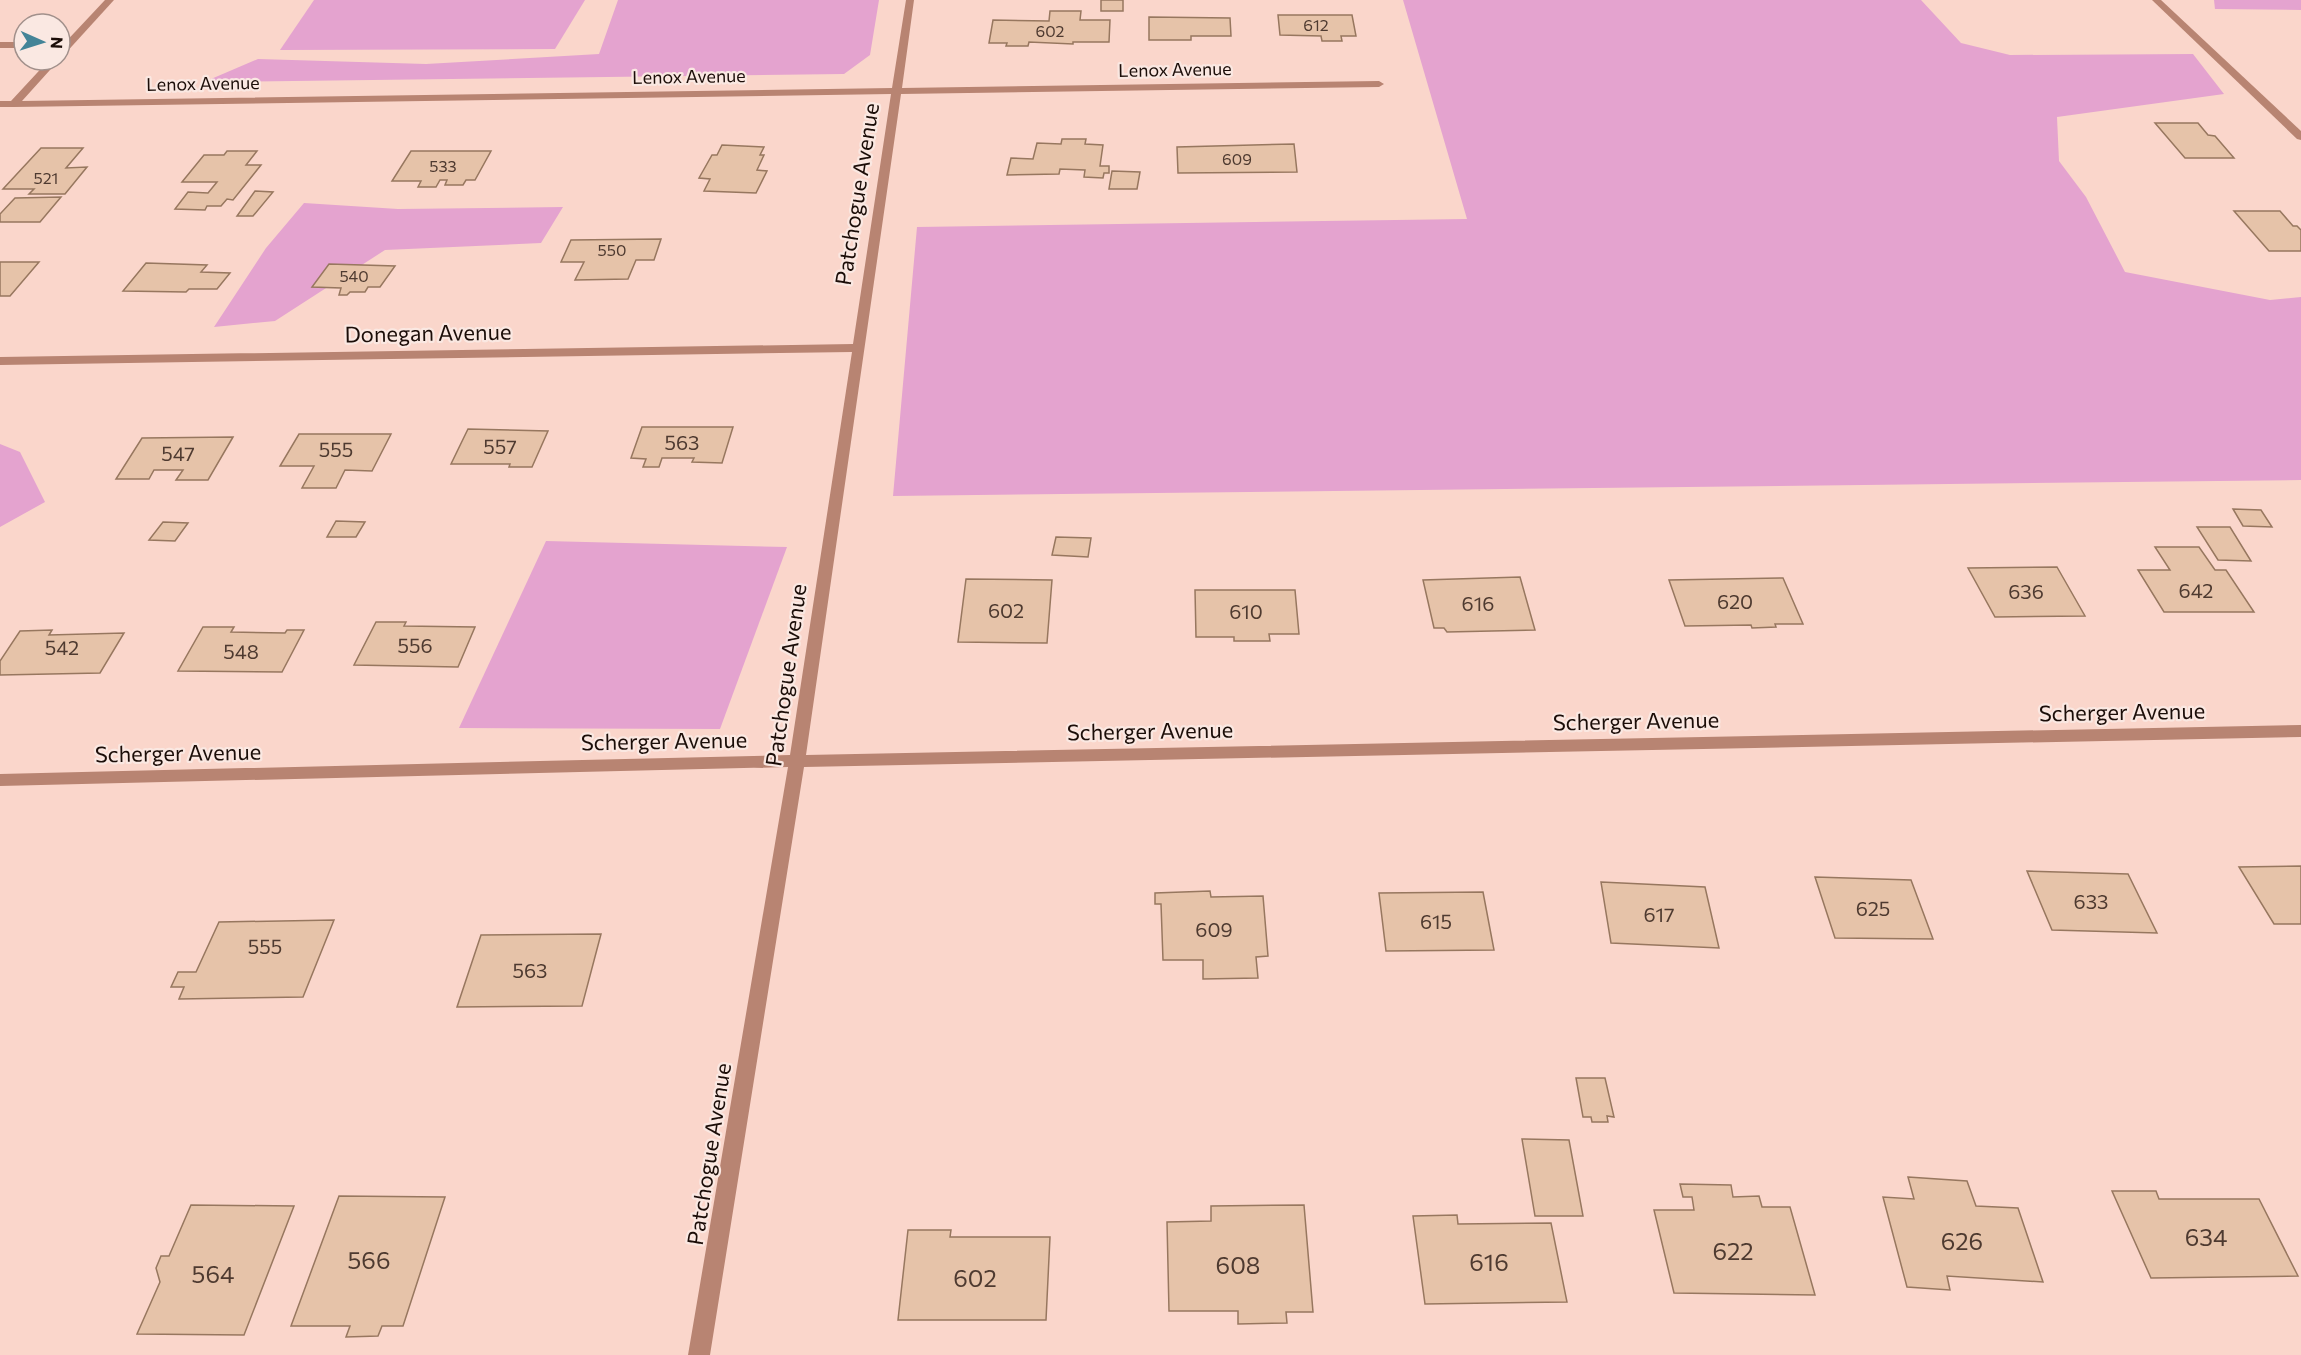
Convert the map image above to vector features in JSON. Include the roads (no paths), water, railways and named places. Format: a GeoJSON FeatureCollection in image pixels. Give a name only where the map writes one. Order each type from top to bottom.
{"type":"FeatureCollection","features":[{"type":"Feature","properties":{"kind":"street"},"geometry":{"type":"LineString","coordinates":[[72,36],[110,0]]}},
{"type":"Feature","properties":{"kind":"street","name":"Patchogue Avenue"},"geometry":{"type":"LineString","coordinates":[[699,1355],[797,761],[910,0]]}},
{"type":"Feature","properties":{"kind":"street"},"geometry":{"type":"LineString","coordinates":[[2156,0],[2301,137]]}},
{"type":"Feature","properties":{"kind":"street"},"geometry":{"type":"LineString","coordinates":[[14,104],[43,72]]}},
{"type":"Feature","properties":{"kind":"street","name":"Lenox Avenue"},"geometry":{"type":"LineString","coordinates":[[0,104],[1378,84]]}},
{"type":"Feature","properties":{"kind":"street","name":"Donegan Avenue"},"geometry":{"type":"LineString","coordinates":[[0,361],[857,348]]}},
{"type":"Feature","properties":{"kind":"street","name":"Scherger Avenue"},"geometry":{"type":"LineString","coordinates":[[0,780],[797,761],[2301,731]]}}]}
